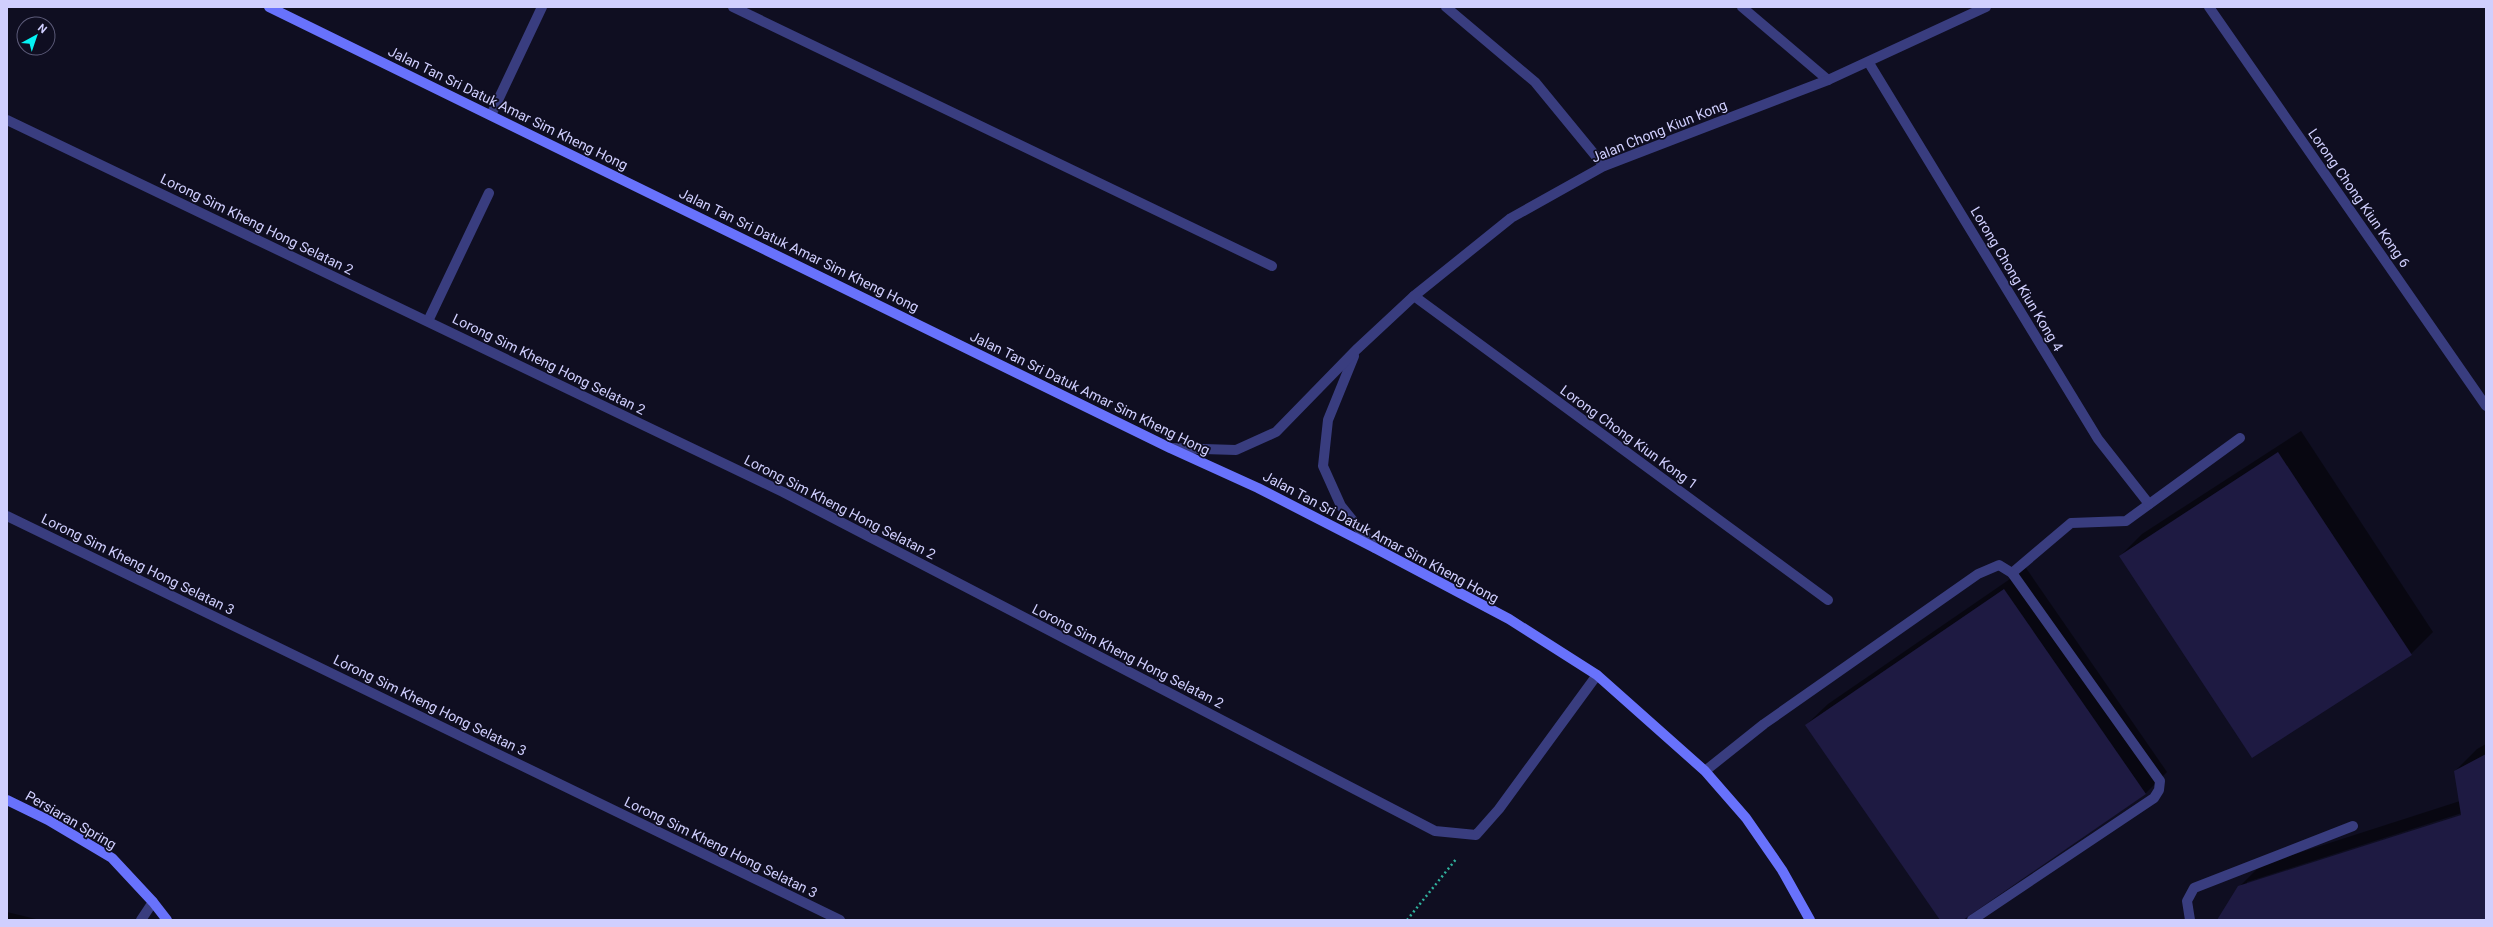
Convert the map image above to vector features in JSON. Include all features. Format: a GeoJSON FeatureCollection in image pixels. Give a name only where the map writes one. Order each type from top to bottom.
{"type":"FeatureCollection","features":[{"type":"Feature","properties":{"kind":"street","name":"Jalan Tan Sri Datuk Amar Sim Kheng Hong"},"geometry":{"type":"LineString","coordinates":[[269,7],[1170,448],[1258,488],[1509,619],[1598,675],[1705,771],[1746,818],[1782,870],[1810,920]]}},
{"type":"Feature","properties":{"kind":"street"},"geometry":{"type":"LineString","coordinates":[[491,115],[542,7]]}},
{"type":"Feature","properties":{"kind":"street"},"geometry":{"type":"LineString","coordinates":[[733,7],[1272,266]]}},
{"type":"Feature","properties":{"kind":"street"},"geometry":{"type":"LineString","coordinates":[[1446,7],[1535,82],[1604,166]]}},
{"type":"Feature","properties":{"kind":"street"},"geometry":{"type":"LineString","coordinates":[[1742,7],[1828,80]]}},
{"type":"Feature","properties":{"kind":"street","name":"Jalan Chong Kiun Kong"},"geometry":{"type":"LineString","coordinates":[[1170,448],[1236,450],[1276,432],[1356,350],[1414,296],[1511,218],[1604,166],[1869,63],[1986,7]]}},
{"type":"Feature","properties":{"kind":"street","name":"Lorong Chong Kiun Kong 6"},"geometry":{"type":"LineString","coordinates":[[2208,7],[2486,406]]}},
{"type":"Feature","properties":{"kind":"street","name":"Lorong Chong Kiun Kong 4"},"geometry":{"type":"LineString","coordinates":[[1869,63],[2098,439],[2149,504]]}},
{"type":"Feature","properties":{"kind":"street","name":"Lorong Sim Kheng Hong Selatan 2"},"geometry":{"type":"LineString","coordinates":[[7,120],[783,492],[1435,831],[1476,835]]}},
{"type":"Feature","properties":{"kind":"street"},"geometry":{"type":"LineString","coordinates":[[428,321],[489,193]]}},
{"type":"Feature","properties":{"kind":"street","name":"Lorong Chong Kiun Kong 1"},"geometry":{"type":"LineString","coordinates":[[1414,296],[1828,600]]}},
{"type":"Feature","properties":{"kind":"street","name":"Jalan Chong Kiun Kong"},"geometry":{"type":"LineString","coordinates":[[1356,350],[1328,420],[1323,466],[1341,506],[1375,548]]}},
{"type":"Feature","properties":{"kind":"street"},"geometry":{"type":"LineString","coordinates":[[2012,573],[2071,524],[2126,521],[2240,438]]}},
{"type":"Feature","properties":{"kind":"street","name":"Lorong Sim Kheng Hong Selatan 3"},"geometry":{"type":"LineString","coordinates":[[7,516],[840,920]]}},
{"type":"Feature","properties":{"kind":"street"},"geometry":{"type":"LineString","coordinates":[[1705,771],[1764,724],[1978,574],[1999,565],[2012,573],[2160,781],[2159,790],[2154,798],[1972,920]]}},
{"type":"Feature","properties":{"kind":"street"},"geometry":{"type":"LineString","coordinates":[[1476,835],[1499,809],[1598,675]]}},
{"type":"Feature","properties":{"kind":"street","name":"Persiaran Spring"},"geometry":{"type":"LineString","coordinates":[[7,800],[48,820],[112,858],[153,902],[167,920]]}},
{"type":"Feature","properties":{"kind":"street"},"geometry":{"type":"LineString","coordinates":[[2190,920],[2187,901],[2194,888],[2353,826]]}},
{"type":"Feature","properties":{"kind":"street"},"geometry":{"type":"LineString","coordinates":[[141,920],[153,902]]}},
{"type":"Feature","properties":{"kind":"path"},"geometry":{"type":"LineString","coordinates":[[1407,920],[1476,835]]}},
{"type":"Feature","properties":{"kind":"building"},"geometry":{"type":"Polygon","coordinates":[[[2278,452],[2412,655],[2252,758],[2119,556],[2278,452]]]}},
{"type":"Feature","properties":{"kind":"building"},"geometry":{"type":"Polygon","coordinates":[[[2004,589],[2146,794],[1963,920],[1940,920],[1805,725],[2004,589]]]}},
{"type":"Feature","properties":{"kind":"building"},"geometry":{"type":"Polygon","coordinates":[[[2486,754],[2486,920],[2217,920],[2238,886],[2461,815],[2454,771],[2486,754]]]}}]}
